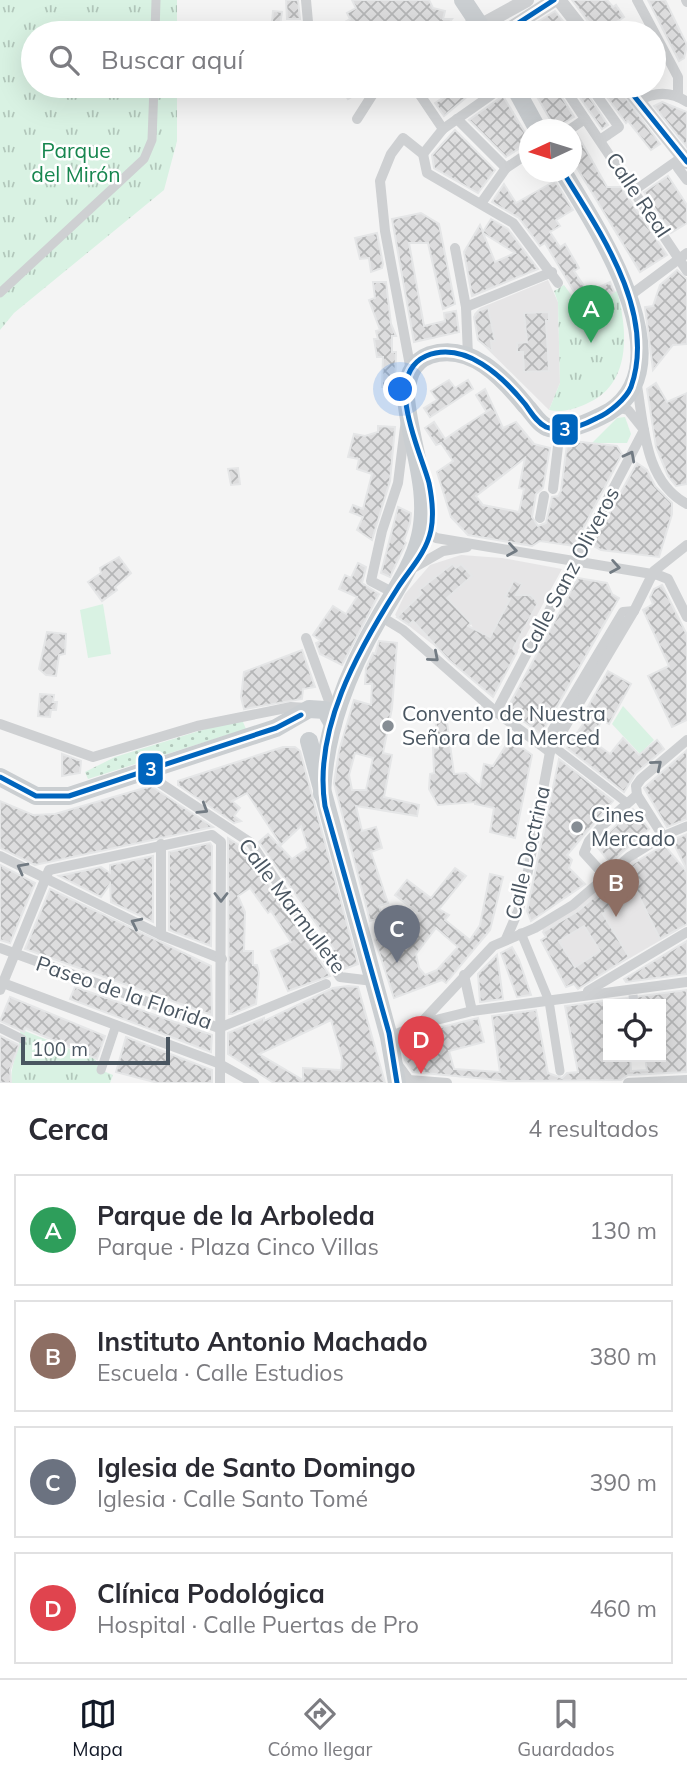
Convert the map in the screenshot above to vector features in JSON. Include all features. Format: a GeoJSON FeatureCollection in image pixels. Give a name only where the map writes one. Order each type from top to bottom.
{"type":"FeatureCollection","features":[{"type":"Feature","properties":{"kind":"main road"},"geometry":{"type":"LineString","coordinates":[[463,0],[477,21]]}},
{"type":"Feature","properties":{"kind":"main road"},"geometry":{"type":"LineString","coordinates":[[521,98],[532,119]]}},
{"type":"Feature","properties":{"kind":"main road"},"geometry":{"type":"LineString","coordinates":[[397,589],[421,535],[424,502],[408,413],[407,381],[411,371],[425,356],[468,356],[497,374],[553,428],[582,425],[615,407],[636,379],[640,369],[640,342],[632,294],[618,263],[569,182]]}},
{"type":"Feature","properties":{"kind":"main road"},"geometry":{"type":"LineString","coordinates":[[322,794],[331,730],[344,688],[380,616],[415,567],[429,530],[433,502],[430,479],[411,434]]}},
{"type":"Feature","properties":{"kind":"main road"},"geometry":{"type":"LineString","coordinates":[[311,718],[344,688]]}},
{"type":"Feature","properties":{"kind":"main road"},"geometry":{"type":"LineString","coordinates":[[0,777],[36,796],[69,796],[328,713],[331,730]]}},
{"type":"Feature","properties":{"kind":"main road"},"geometry":{"type":"LineString","coordinates":[[311,718],[320,741],[331,730]]}},
{"type":"Feature","properties":{"kind":"main road"},"geometry":{"type":"LineString","coordinates":[[311,718],[322,794],[390,1037],[397,1083]]}},
{"type":"Feature","properties":{"kind":"street"},"geometry":{"type":"LineString","coordinates":[[155,21],[156,0]]}},
{"type":"Feature","properties":{"kind":"street"},"geometry":{"type":"LineString","coordinates":[[306,0],[308,21]]}},
{"type":"Feature","properties":{"kind":"street"},"geometry":{"type":"LineString","coordinates":[[489,21],[527,0]]}},
{"type":"Feature","properties":{"kind":"street"},"geometry":{"type":"LineString","coordinates":[[532,21],[556,0],[574,21]]}},
{"type":"Feature","properties":{"kind":"street"},"geometry":{"type":"LineString","coordinates":[[637,0],[648,21]]}},
{"type":"Feature","properties":{"kind":"street"},"geometry":{"type":"LineString","coordinates":[[666,54],[678,77],[683,99]]}},
{"type":"Feature","properties":{"kind":"street"},"geometry":{"type":"LineString","coordinates":[[0,293],[144,159],[152,140],[154,98]]}},
{"type":"Feature","properties":{"kind":"street"},"geometry":{"type":"LineString","coordinates":[[357,119],[371,98]]}},
{"type":"Feature","properties":{"kind":"street"},"geometry":{"type":"LineString","coordinates":[[422,98],[443,129]]}},
{"type":"Feature","properties":{"kind":"street"},"geometry":{"type":"LineString","coordinates":[[423,154],[443,129],[487,98]]}},
{"type":"Feature","properties":{"kind":"street","name":"Calle Real"},"geometry":{"type":"LineString","coordinates":[[571,98],[683,256],[687,271]]}},
{"type":"Feature","properties":{"kind":"street"},"geometry":{"type":"LineString","coordinates":[[598,98],[619,127],[600,140]]}},
{"type":"Feature","properties":{"kind":"street"},"geometry":{"type":"LineString","coordinates":[[636,98],[685,159]]}},
{"type":"Feature","properties":{"kind":"street"},"geometry":{"type":"LineString","coordinates":[[638,101],[644,98]]}},
{"type":"Feature","properties":{"kind":"street"},"geometry":{"type":"LineString","coordinates":[[457,119],[506,168]]}},
{"type":"Feature","properties":{"kind":"street"},"geometry":{"type":"LineString","coordinates":[[411,371],[385,231],[380,181],[391,154],[403,138],[423,154],[427,173],[513,223],[558,283]]}},
{"type":"Feature","properties":{"kind":"street"},"geometry":{"type":"LineString","coordinates":[[481,202],[506,168],[519,159]]}},
{"type":"Feature","properties":{"kind":"street"},"geometry":{"type":"LineString","coordinates":[[685,159],[678,168],[687,180]]}},
{"type":"Feature","properties":{"kind":"street"},"geometry":{"type":"LineString","coordinates":[[635,190],[685,159]]}},
{"type":"Feature","properties":{"kind":"street"},"geometry":{"type":"LineString","coordinates":[[455,248],[466,307],[468,356]]}},
{"type":"Feature","properties":{"kind":"street"},"geometry":{"type":"LineString","coordinates":[[632,294],[683,256]]}},
{"type":"Feature","properties":{"kind":"street"},"geometry":{"type":"LineString","coordinates":[[466,307],[552,272]]}},
{"type":"Feature","properties":{"kind":"street"},"geometry":{"type":"LineString","coordinates":[[636,379],[644,430],[655,472],[678,500],[687,504]]}},
{"type":"Feature","properties":{"kind":"street"},"geometry":{"type":"LineString","coordinates":[[615,407],[628,410],[644,430]]}},
{"type":"Feature","properties":{"kind":"street"},"geometry":{"type":"LineString","coordinates":[[397,589],[371,581],[382,531],[398,483],[402,432],[408,413]]}},
{"type":"Feature","properties":{"kind":"street"},"geometry":{"type":"LineString","coordinates":[[540,518],[548,493],[553,428]]}},
{"type":"Feature","properties":{"kind":"street","name":"Calle Sanz Oliveros"},"geometry":{"type":"LineString","coordinates":[[496,712],[644,430]]}},
{"type":"Feature","properties":{"kind":"street"},"geometry":{"type":"LineString","coordinates":[[420,478],[427,496],[429,530],[436,538],[581,562],[655,571],[668,579],[687,617]]}},
{"type":"Feature","properties":{"kind":"street"},"geometry":{"type":"LineString","coordinates":[[415,567],[443,551],[480,545]]}},
{"type":"Feature","properties":{"kind":"street"},"geometry":{"type":"LineString","coordinates":[[655,571],[687,545]]}},
{"type":"Feature","properties":{"kind":"street","name":"Calle Doctrina"},"geometry":{"type":"LineString","coordinates":[[420,1024],[493,946],[506,939],[519,909],[528,871],[551,749],[546,741],[623,612],[634,611],[655,571]]}},
{"type":"Feature","properties":{"kind":"street"},"geometry":{"type":"LineString","coordinates":[[380,616],[403,630],[496,712],[627,803]]}},
{"type":"Feature","properties":{"kind":"street"},"geometry":{"type":"LineString","coordinates":[[306,638],[311,718]]}},
{"type":"Feature","properties":{"kind":"street"},"geometry":{"type":"LineString","coordinates":[[0,724],[93,757],[197,726],[291,707],[311,718]]}},
{"type":"Feature","properties":{"kind":"street"},"geometry":{"type":"LineString","coordinates":[[663,836],[637,795],[636,786],[687,740]]}},
{"type":"Feature","properties":{"kind":"street","name":"Calle Marmullete"},"geometry":{"type":"LineString","coordinates":[[145,773],[251,843],[340,977],[373,981]]}},
{"type":"Feature","properties":{"kind":"street"},"geometry":{"type":"LineString","coordinates":[[604,876],[584,853],[589,841],[637,795]]}},
{"type":"Feature","properties":{"kind":"street"},"geometry":{"type":"LineString","coordinates":[[506,939],[573,905],[604,876],[663,836],[687,826]]}},
{"type":"Feature","properties":{"kind":"street"},"geometry":{"type":"LineString","coordinates":[[220,1083],[218,1063],[222,959],[221,842],[212,835],[49,870],[16,955],[1,985],[218,1063],[254,1083]]}},
{"type":"Feature","properties":{"kind":"street"},"geometry":{"type":"LineString","coordinates":[[161,844],[161,935]]}},
{"type":"Feature","properties":{"kind":"street"},"geometry":{"type":"LineString","coordinates":[[0,856],[161,935],[222,959]]}},
{"type":"Feature","properties":{"kind":"street"},"geometry":{"type":"LineString","coordinates":[[582,994],[687,932]]}},
{"type":"Feature","properties":{"kind":"street"},"geometry":{"type":"LineString","coordinates":[[521,933],[549,1001],[560,1071]]}},
{"type":"Feature","properties":{"kind":"street","name":"Paseo de la Florida"},"geometry":{"type":"LineString","coordinates":[[0,948],[219,1028],[326,984]]}},
{"type":"Feature","properties":{"kind":"street"},"geometry":{"type":"LineString","coordinates":[[464,975],[472,1011]]}},
{"type":"Feature","properties":{"kind":"street"},"geometry":{"type":"LineString","coordinates":[[390,1037],[420,1024],[472,1011],[582,994],[632,991],[687,982]]}},
{"type":"Feature","properties":{"kind":"street"},"geometry":{"type":"LineString","coordinates":[[101,1070],[116,1025]]}},
{"type":"Feature","properties":{"kind":"street"},"geometry":{"type":"LineString","coordinates":[[0,1028],[22,1039]]}},
{"type":"Feature","properties":{"kind":"street"},"geometry":{"type":"LineString","coordinates":[[395,1060],[409,1080],[447,1083]]}},
{"type":"Feature","properties":{"kind":"street"},"geometry":{"type":"LineString","coordinates":[[628,1083],[687,1080]]}},
{"type":"Feature","properties":{"kind":"shaded area"},"geometry":{"type":"Polygon","coordinates":[[[548,280],[558,302],[560,383],[549,410],[478,340],[474,314],[480,308],[548,280]]]}},
{"type":"Feature","properties":{"kind":"shaded area"},"geometry":{"type":"Polygon","coordinates":[[[461,555],[502,558],[562,569],[517,652],[473,628],[471,624],[441,651],[395,615],[405,594],[430,565],[461,555]]]}},
{"type":"Feature","properties":{"kind":"shaded area"},"geometry":{"type":"Polygon","coordinates":[[[637,857],[645,878],[655,882],[678,930],[577,989],[574,984],[566,987],[541,940],[546,936],[542,929],[578,906],[637,857]]]}},
{"type":"Feature","properties":{"kind":"green space","name":"Parque del Mirón"},"geometry":{"type":"Polygon","coordinates":[[[0,0],[177,0],[177,21],[21,21],[21,98],[177,98],[177,141],[164,190],[14,313],[0,330],[0,0]]]}},
{"type":"Feature","properties":{"kind":"green space"},"geometry":{"type":"Polygon","coordinates":[[[564,285],[577,303],[588,304],[617,291],[623,323],[623,355],[612,384],[601,395],[586,404],[554,411],[549,410],[560,383],[558,302],[554,291],[564,285]]]}},
{"type":"Feature","properties":{"kind":"green space"},"geometry":{"type":"Polygon","coordinates":[[[625,417],[631,434],[627,443],[592,443],[617,418],[625,417]]]}},
{"type":"Feature","properties":{"kind":"green space"},"geometry":{"type":"Polygon","coordinates":[[[103,604],[111,654],[88,658],[80,610],[103,604]]]}},
{"type":"Feature","properties":{"kind":"green space"},"geometry":{"type":"Polygon","coordinates":[[[623,706],[654,740],[640,754],[612,724],[623,706]]]}},
{"type":"Feature","properties":{"kind":"green space"},"geometry":{"type":"Polygon","coordinates":[[[228,722],[243,722],[246,729],[88,779],[85,772],[115,757],[228,722]]]}},
{"type":"Feature","properties":{"kind":"green space"},"geometry":{"type":"Polygon","coordinates":[[[20,1029],[95,1059],[101,1070],[113,1075],[110,1083],[12,1083],[20,1029]]]}},
{"type":"Feature","properties":{"kind":"building"},"geometry":{"type":"Polygon","coordinates":[[[286,0],[298,0],[300,19],[287,19],[286,0]]]}},
{"type":"Feature","properties":{"kind":"building"},"geometry":{"type":"Polygon","coordinates":[[[352,0],[429,0],[433,8],[445,11],[443,19],[452,19],[346,21],[350,19],[347,13],[356,8],[352,0]]]}},
{"type":"Feature","properties":{"kind":"building"},"geometry":{"type":"Polygon","coordinates":[[[572,0],[607,0],[613,7],[616,5],[624,17],[618,21],[588,21],[572,0]]]}},
{"type":"Feature","properties":{"kind":"building"},"geometry":{"type":"Polygon","coordinates":[[[648,0],[665,0],[687,45],[684,58],[679,61],[666,35],[666,21],[659,21],[648,0]]]}},
{"type":"Feature","properties":{"kind":"building"},"geometry":{"type":"Polygon","coordinates":[[[273,11],[282,12],[281,21],[272,21],[273,11]]]}},
{"type":"Feature","properties":{"kind":"building"},"geometry":{"type":"Polygon","coordinates":[[[555,11],[563,21],[539,21],[555,11]]]}},
{"type":"Feature","properties":{"kind":"building"},"geometry":{"type":"Polygon","coordinates":[[[443,98],[465,98],[444,116],[435,103],[443,98]]]}},
{"type":"Feature","properties":{"kind":"building"},"geometry":{"type":"Polygon","coordinates":[[[500,98],[504,98],[519,122],[519,149],[506,157],[469,120],[500,98]]]}},
{"type":"Feature","properties":{"kind":"building"},"geometry":{"type":"Polygon","coordinates":[[[538,98],[562,98],[574,117],[550,119],[538,98]]]}},
{"type":"Feature","properties":{"kind":"building"},"geometry":{"type":"Polygon","coordinates":[[[580,98],[590,98],[608,125],[602,129],[580,98]]]}},
{"type":"Feature","properties":{"kind":"building"},"geometry":{"type":"Polygon","coordinates":[[[608,98],[626,98],[660,144],[651,150],[628,121],[626,123],[608,98]]]}},
{"type":"Feature","properties":{"kind":"building"},"geometry":{"type":"Polygon","coordinates":[[[662,102],[687,112],[687,147],[654,106],[662,102]]]}},
{"type":"Feature","properties":{"kind":"building"},"geometry":{"type":"Polygon","coordinates":[[[455,130],[495,170],[478,193],[434,168],[432,155],[455,130]]]}},
{"type":"Feature","properties":{"kind":"building"},"geometry":{"type":"Polygon","coordinates":[[[582,143],[607,187],[621,187],[667,255],[640,272],[582,176],[582,143]]]}},
{"type":"Feature","properties":{"kind":"building"},"geometry":{"type":"Polygon","coordinates":[[[668,176],[687,205],[687,223],[671,233],[644,192],[668,176]]]}},
{"type":"Feature","properties":{"kind":"building"},"geometry":{"type":"Polygon","coordinates":[[[556,182],[573,210],[556,220],[560,226],[550,232],[560,247],[565,244],[579,268],[574,271],[588,292],[610,282],[614,292],[588,304],[576,295],[545,243],[540,246],[519,218],[492,202],[504,184],[516,203],[556,182]]]}},
{"type":"Feature","properties":{"kind":"building"},"geometry":{"type":"Polygon","coordinates":[[[421,213],[439,224],[455,304],[443,309],[428,243],[409,243],[424,326],[445,321],[444,313],[456,311],[459,332],[414,342],[392,219],[421,213]]]}},
{"type":"Feature","properties":{"kind":"building"},"geometry":{"type":"Polygon","coordinates":[[[491,219],[508,229],[538,269],[472,296],[464,252],[480,225],[483,232],[491,219]],[[483,233],[495,262],[515,253],[483,233]]]}},
{"type":"Feature","properties":{"kind":"building"},"geometry":{"type":"Polygon","coordinates":[[[377,233],[383,264],[382,268],[371,272],[369,258],[360,259],[355,238],[377,233]]]}},
{"type":"Feature","properties":{"kind":"building"},"geometry":{"type":"Polygon","coordinates":[[[677,270],[687,279],[687,344],[673,345],[653,370],[645,307],[653,306],[660,285],[677,270]]]}},
{"type":"Feature","properties":{"kind":"building"},"geometry":{"type":"Polygon","coordinates":[[[373,282],[386,282],[391,324],[396,336],[392,336],[392,352],[396,352],[395,387],[382,387],[383,357],[377,357],[374,339],[378,339],[376,331],[380,330],[369,300],[375,298],[373,282]]]}},
{"type":"Feature","properties":{"kind":"building"},"geometry":{"type":"Polygon","coordinates":[[[488,307],[495,341],[491,341],[492,351],[478,340],[474,317],[478,311],[488,307]]]}},
{"type":"Feature","properties":{"kind":"building"},"geometry":{"type":"Polygon","coordinates":[[[549,312],[549,321],[546,321],[549,371],[524,372],[523,352],[517,352],[517,343],[527,342],[524,313],[549,312]]]}},
{"type":"Feature","properties":{"kind":"building"},"geometry":{"type":"Polygon","coordinates":[[[449,380],[455,388],[468,380],[473,389],[430,417],[424,408],[437,400],[431,391],[449,380]]]}},
{"type":"Feature","properties":{"kind":"building"},"geometry":{"type":"Polygon","coordinates":[[[656,383],[667,402],[687,393],[687,484],[676,486],[668,476],[656,447],[647,389],[656,383]]]}},
{"type":"Feature","properties":{"kind":"building"},"geometry":{"type":"Polygon","coordinates":[[[485,389],[503,428],[516,422],[534,444],[550,448],[543,488],[536,494],[532,517],[538,526],[546,523],[552,497],[558,496],[561,491],[567,444],[572,441],[617,446],[622,454],[574,546],[540,541],[532,546],[468,535],[451,517],[437,472],[453,461],[441,443],[436,445],[425,428],[434,422],[445,439],[491,409],[486,411],[476,395],[485,389]],[[525,458],[476,496],[483,505],[519,512],[524,489],[519,488],[525,458]]]}},
{"type":"Feature","properties":{"kind":"building"},"geometry":{"type":"Polygon","coordinates":[[[378,426],[395,427],[390,481],[372,540],[357,530],[363,517],[350,512],[353,505],[363,509],[372,474],[357,469],[359,459],[348,457],[354,434],[365,436],[378,432],[378,426]]]}},
{"type":"Feature","properties":{"kind":"building"},"geometry":{"type":"Polygon","coordinates":[[[637,463],[647,470],[655,486],[672,503],[672,514],[659,557],[601,550],[592,545],[637,463]]]}},
{"type":"Feature","properties":{"kind":"building"},"geometry":{"type":"Polygon","coordinates":[[[238,468],[240,484],[231,485],[228,469],[238,468]]]}},
{"type":"Feature","properties":{"kind":"building"},"geometry":{"type":"Polygon","coordinates":[[[398,507],[411,513],[410,523],[404,541],[406,543],[390,577],[381,573],[398,507]]]}},
{"type":"Feature","properties":{"kind":"building"},"geometry":{"type":"Polygon","coordinates":[[[119,557],[131,573],[115,587],[117,590],[102,601],[88,582],[101,573],[100,568],[119,557]]]}},
{"type":"Feature","properties":{"kind":"building"},"geometry":{"type":"Polygon","coordinates":[[[358,563],[366,567],[362,583],[379,594],[342,665],[320,654],[316,643],[321,641],[313,635],[333,606],[346,614],[357,597],[339,589],[345,575],[351,578],[358,563]]]}},
{"type":"Feature","properties":{"kind":"building"},"geometry":{"type":"Polygon","coordinates":[[[452,564],[456,568],[461,564],[472,576],[447,598],[471,623],[468,626],[490,637],[510,599],[505,597],[514,580],[522,584],[516,595],[531,595],[538,603],[513,649],[517,652],[493,697],[449,660],[413,621],[409,625],[397,617],[422,593],[419,590],[452,564]]]}},
{"type":"Feature","properties":{"kind":"building"},"geometry":{"type":"Polygon","coordinates":[[[578,578],[607,583],[612,594],[619,598],[541,734],[507,709],[578,578]]]}},
{"type":"Feature","properties":{"kind":"building"},"geometry":{"type":"Polygon","coordinates":[[[662,585],[687,635],[687,720],[672,727],[648,676],[669,666],[643,610],[653,604],[650,597],[654,589],[662,585]]]}},
{"type":"Feature","properties":{"kind":"building"},"geometry":{"type":"Polygon","coordinates":[[[47,632],[66,634],[65,654],[59,655],[56,676],[46,675],[39,669],[47,632]]]}},
{"type":"Feature","properties":{"kind":"building"},"geometry":{"type":"Polygon","coordinates":[[[379,641],[397,643],[392,708],[383,753],[392,755],[384,797],[419,805],[417,816],[356,806],[362,831],[376,827],[382,848],[371,852],[388,903],[379,906],[382,917],[370,921],[334,783],[339,751],[354,700],[371,705],[372,684],[365,684],[366,668],[373,653],[375,654],[379,641]],[[355,753],[349,775],[352,790],[366,790],[373,758],[355,753]]]}},
{"type":"Feature","properties":{"kind":"building"},"geometry":{"type":"Polygon","coordinates":[[[302,650],[315,687],[303,689],[302,699],[244,709],[241,697],[244,672],[302,650]]]}},
{"type":"Feature","properties":{"kind":"building"},"geometry":{"type":"Polygon","coordinates":[[[608,671],[631,684],[609,724],[602,720],[591,740],[610,754],[623,738],[639,755],[657,740],[664,749],[636,773],[624,792],[567,748],[585,721],[581,719],[608,671]]]}},
{"type":"Feature","properties":{"kind":"building"},"geometry":{"type":"Polygon","coordinates":[[[40,694],[54,695],[56,710],[51,710],[50,717],[38,716],[40,694]]]}},
{"type":"Feature","properties":{"kind":"building"},"geometry":{"type":"Polygon","coordinates":[[[446,715],[454,774],[466,773],[480,786],[484,764],[493,766],[510,739],[532,755],[515,838],[490,832],[494,808],[475,802],[438,805],[429,789],[430,774],[434,773],[433,748],[438,748],[435,716],[446,715]]]}},
{"type":"Feature","properties":{"kind":"building"},"geometry":{"type":"Polygon","coordinates":[[[283,747],[295,747],[300,751],[358,964],[344,969],[332,950],[334,949],[259,842],[268,834],[292,859],[308,848],[301,826],[281,845],[247,793],[232,801],[240,808],[234,816],[241,821],[234,823],[178,785],[178,781],[283,747]]]}},
{"type":"Feature","properties":{"kind":"building"},"geometry":{"type":"Polygon","coordinates":[[[687,750],[687,819],[667,827],[644,788],[687,750]]]}},
{"type":"Feature","properties":{"kind":"building"},"geometry":{"type":"Polygon","coordinates":[[[62,754],[81,761],[80,773],[62,776],[62,754]]]}},
{"type":"Feature","properties":{"kind":"building"},"geometry":{"type":"Polygon","coordinates":[[[559,759],[613,801],[567,855],[572,860],[569,868],[585,884],[531,921],[527,911],[559,759]]]}},
{"type":"Feature","properties":{"kind":"building"},"geometry":{"type":"Polygon","coordinates":[[[151,786],[213,827],[35,865],[0,848],[0,801],[33,815],[55,814],[151,786]]]}},
{"type":"Feature","properties":{"kind":"building"},"geometry":{"type":"Polygon","coordinates":[[[633,809],[649,829],[610,863],[596,845],[633,809]]]}},
{"type":"Feature","properties":{"kind":"building"},"geometry":{"type":"Polygon","coordinates":[[[687,834],[687,870],[672,840],[687,834]]]}},
{"type":"Feature","properties":{"kind":"building"},"geometry":{"type":"Polygon","coordinates":[[[228,838],[245,849],[330,976],[288,991],[271,951],[291,942],[271,911],[268,913],[250,888],[238,896],[245,912],[244,951],[253,951],[253,965],[257,965],[259,973],[256,1004],[232,1014],[229,1014],[228,838]]]}},
{"type":"Feature","properties":{"kind":"building"},"geometry":{"type":"Polygon","coordinates":[[[210,843],[211,946],[169,930],[169,852],[210,843]]]}},
{"type":"Feature","properties":{"kind":"building"},"geometry":{"type":"Polygon","coordinates":[[[664,845],[687,872],[687,924],[660,939],[634,886],[603,914],[629,957],[578,989],[574,984],[566,987],[541,940],[546,937],[543,932],[578,911],[634,863],[664,845]],[[584,926],[559,941],[575,967],[600,951],[584,926]]]}},
{"type":"Feature","properties":{"kind":"building"},"geometry":{"type":"Polygon","coordinates":[[[153,856],[153,922],[111,902],[110,884],[101,897],[59,876],[101,867],[110,873],[110,865],[153,856]]]}},
{"type":"Feature","properties":{"kind":"building"},"geometry":{"type":"Polygon","coordinates":[[[0,865],[35,883],[10,943],[0,940],[0,865]]]}},
{"type":"Feature","properties":{"kind":"building"},"geometry":{"type":"Polygon","coordinates":[[[455,868],[466,876],[439,909],[449,915],[445,920],[470,940],[480,925],[490,874],[503,877],[490,930],[446,983],[442,980],[394,998],[375,940],[384,924],[402,933],[418,913],[395,895],[407,880],[431,898],[455,868]],[[436,928],[416,954],[419,968],[425,975],[437,970],[458,947],[436,928]]]}},
{"type":"Feature","properties":{"kind":"building"},"geometry":{"type":"Polygon","coordinates":[[[50,889],[211,966],[212,1015],[25,949],[50,889]]]}},
{"type":"Feature","properties":{"kind":"building"},"geometry":{"type":"Polygon","coordinates":[[[687,941],[687,974],[626,982],[624,979],[687,941]]]}},
{"type":"Feature","properties":{"kind":"building"},"geometry":{"type":"Polygon","coordinates":[[[512,947],[531,995],[517,997],[501,953],[512,947]]]}},
{"type":"Feature","properties":{"kind":"building"},"geometry":{"type":"Polygon","coordinates":[[[497,955],[503,999],[480,1002],[478,974],[497,955]]]}},
{"type":"Feature","properties":{"kind":"building"},"geometry":{"type":"Polygon","coordinates":[[[75,987],[212,1035],[211,1052],[70,999],[75,987]]]}},
{"type":"Feature","properties":{"kind":"building"},"geometry":{"type":"Polygon","coordinates":[[[358,987],[385,1083],[274,1083],[228,1054],[228,1033],[264,1018],[264,1021],[333,988],[358,987]],[[331,1020],[259,1054],[303,1080],[303,1068],[341,1070],[342,1058],[331,1020]]]}},
{"type":"Feature","properties":{"kind":"building"},"geometry":{"type":"Polygon","coordinates":[[[687,990],[687,1072],[628,1075],[621,1080],[509,1081],[413,1072],[405,1060],[401,1041],[422,1032],[478,1018],[484,1042],[449,1051],[454,1069],[500,1072],[492,1016],[536,1010],[548,1073],[562,1078],[567,1073],[578,1072],[565,1006],[603,1001],[603,1062],[630,1062],[631,1071],[647,1070],[646,1062],[666,1062],[666,999],[618,999],[687,990]]]}},
{"type":"Feature","properties":{"kind":"building"},"geometry":{"type":"Polygon","coordinates":[[[10,997],[105,1036],[97,1059],[25,1028],[24,1032],[0,1021],[10,997]]]}},
{"type":"Feature","properties":{"kind":"building"},"geometry":{"type":"Polygon","coordinates":[[[0,1036],[19,1045],[10,1070],[11,1083],[0,1083],[0,1036]]]}},
{"type":"Feature","properties":{"kind":"building"},"geometry":{"type":"Polygon","coordinates":[[[126,1037],[212,1070],[212,1083],[158,1083],[116,1072],[126,1037]]]}},
{"type":"Feature","properties":{"kind":"tunnel"},"geometry":{"type":"LineString","coordinates":[[633,995],[633,999]]}},
{"type":"Feature","properties":{"kind":"transit line","name":"3"},"geometry":{"type":"LineString","coordinates":[[522,21],[554,0]]}},
{"type":"Feature","properties":{"kind":"transit line","name":"3"},"geometry":{"type":"LineString","coordinates":[[636,98],[687,162]]}},
{"type":"Feature","properties":{"kind":"transit line","name":"3"},"geometry":{"type":"LineString","coordinates":[[397,1083],[389,1033],[325,806],[323,777],[326,749],[332,721],[353,665],[429,539],[432,518],[429,483],[413,434],[406,397],[407,380],[413,366],[426,356],[441,352],[469,357],[506,383],[539,422],[559,430],[602,416],[629,392],[637,359],[637,331],[631,302],[608,247],[569,182]]}},
{"type":"Feature","properties":{"kind":"transit line","name":"3"},"geometry":{"type":"LineString","coordinates":[[0,777],[36,796],[69,796],[276,728],[301,715]]}},
{"type":"Feature","properties":{"kind":"place","name":"Parque de la Arboleda"},"geometry":{"type":"Point","coordinates":[591,343]}},
{"type":"Feature","properties":{"kind":"place","name":"Convento de Nuestra Señora de la Merced"},"geometry":{"type":"Point","coordinates":[388,726]}},
{"type":"Feature","properties":{"kind":"place","name":"Cines Mercado"},"geometry":{"type":"Point","coordinates":[577,827]}},
{"type":"Feature","properties":{"kind":"place","name":"Instituto Antonio Machado"},"geometry":{"type":"Point","coordinates":[616,917]}},
{"type":"Feature","properties":{"kind":"place","name":"Iglesia de Santo Domingo"},"geometry":{"type":"Point","coordinates":[397,963]}},
{"type":"Feature","properties":{"kind":"place","name":"Clínica Podológica"},"geometry":{"type":"Point","coordinates":[421,1074]}}]}
